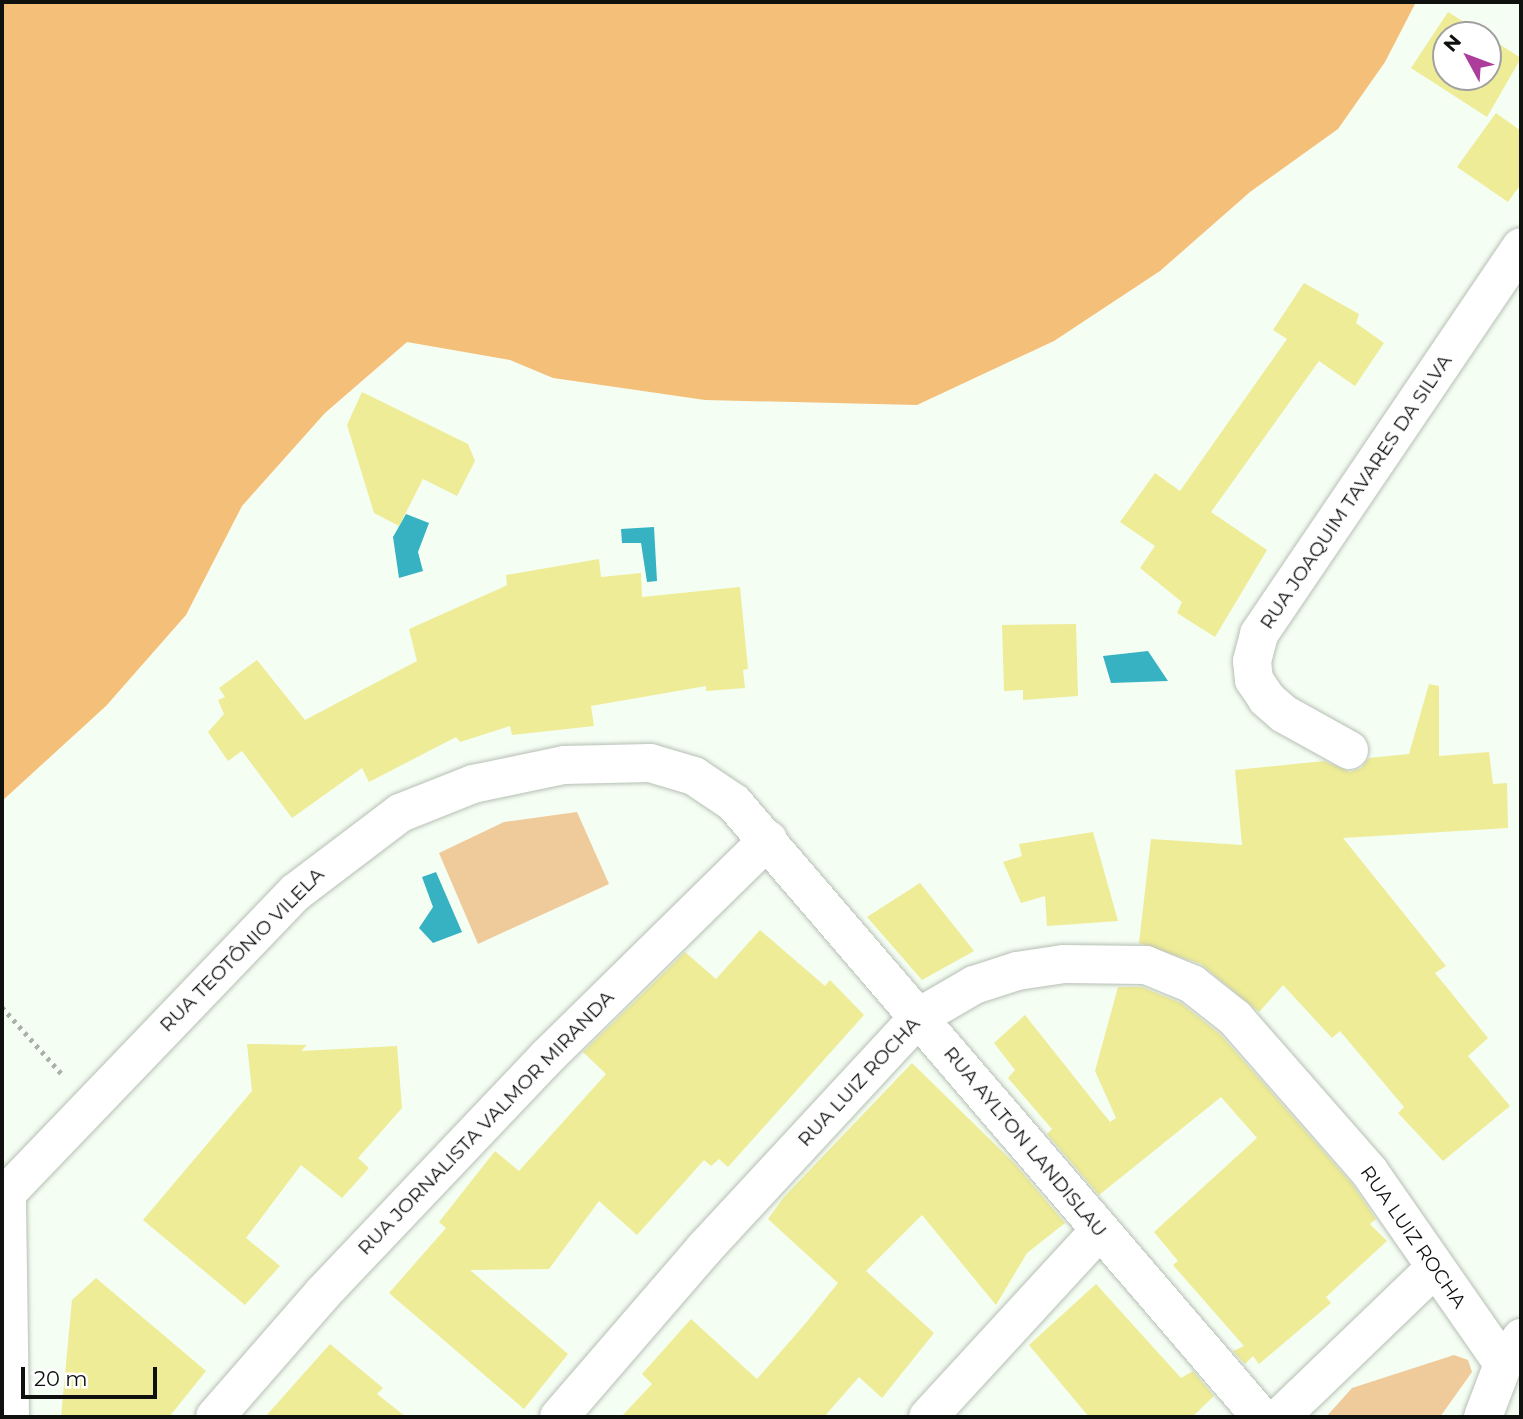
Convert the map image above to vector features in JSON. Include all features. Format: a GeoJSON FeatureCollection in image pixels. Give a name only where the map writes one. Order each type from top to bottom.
{"type":"FeatureCollection","features":[{"type":"Feature","properties":{"kind":"street","name":"RUA JOAQUIM TAVARES DA SILVA"},"geometry":{"type":"LineString","coordinates":[[1349,750],[1284,714],[1267,699],[1254,680],[1252,661],[1259,634],[1521,247]]}},
{"type":"Feature","properties":{"kind":"street","name":"RUA TEOTÔNIO VILELA"},"geometry":{"type":"LineString","coordinates":[[10,1417],[5,1196],[89,1103],[296,892],[400,813],[473,784],[564,765],[650,763],[694,776],[734,803]]}},
{"type":"Feature","properties":{"kind":"street","name":"RUA AYLTON LANDISLAU"},"geometry":{"type":"LineString","coordinates":[[734,803],[1261,1417]]}},
{"type":"Feature","properties":{"kind":"street","name":"RUA JORNALISTA VALMOR MIRANDA"},"geometry":{"type":"LineString","coordinates":[[215,1417],[323,1293],[547,1057],[768,840]]}},
{"type":"Feature","properties":{"kind":"street","name":"RUA LUIZ ROCHA"},"geometry":{"type":"LineString","coordinates":[[559,1417],[704,1249],[919,1017],[974,985],[1017,971],[1064,964],[1146,965],[1192,984],[1235,1018],[1368,1171],[1434,1269],[1512,1351]]}},
{"type":"Feature","properties":{"kind":"street"},"geometry":{"type":"LineString","coordinates":[[928,1417],[1100,1230]]}},
{"type":"Feature","properties":{"kind":"street"},"geometry":{"type":"LineString","coordinates":[[1280,1417],[1434,1269]]}},
{"type":"Feature","properties":{"kind":"street"},"geometry":{"type":"LineString","coordinates":[[1483,1417],[1512,1351]]}},
{"type":"Feature","properties":{"kind":"path"},"geometry":{"type":"LineString","coordinates":[[2,1007],[89,1103]]}},
{"type":"Feature","properties":{"kind":"shaded area"},"geometry":{"type":"Polygon","coordinates":[[[2,2],[1416,2],[1385,62],[1338,129],[1250,192],[1160,271],[1054,341],[917,405],[705,400],[553,378],[510,360],[407,342],[325,413],[242,506],[186,615],[106,706],[2,801],[2,2]]]}},
{"type":"Feature","properties":{"kind":"shaded area"},"geometry":{"type":"Polygon","coordinates":[[[577,812],[609,884],[478,944],[439,853],[504,822],[577,812]]]}},
{"type":"Feature","properties":{"kind":"shaded area"},"geometry":{"type":"Polygon","coordinates":[[[1454,1355],[1468,1360],[1472,1372],[1440,1417],[1326,1417],[1352,1388],[1454,1355]]]}},
{"type":"Feature","properties":{"kind":"water"},"geometry":{"type":"Polygon","coordinates":[[[406,514],[429,523],[418,552],[423,571],[399,578],[393,537],[406,514]]]}},
{"type":"Feature","properties":{"kind":"water"},"geometry":{"type":"Polygon","coordinates":[[[654,527],[657,581],[647,582],[641,543],[622,543],[621,529],[654,527]]]}},
{"type":"Feature","properties":{"kind":"water"},"geometry":{"type":"Polygon","coordinates":[[[1148,651],[1168,681],[1111,683],[1103,656],[1148,651]]]}},
{"type":"Feature","properties":{"kind":"water"},"geometry":{"type":"Polygon","coordinates":[[[436,872],[462,932],[433,943],[419,928],[433,907],[422,877],[436,872]]]}},
{"type":"Feature","properties":{"kind":"building"},"geometry":{"type":"Polygon","coordinates":[[[1448,12],[1462,21],[1442,21],[1448,12]]]}},
{"type":"Feature","properties":{"kind":"building"},"geometry":{"type":"Polygon","coordinates":[[[1432,36],[1432,82],[1411,68],[1432,36]]]}},
{"type":"Feature","properties":{"kind":"building"},"geometry":{"type":"Polygon","coordinates":[[[1502,46],[1521,58],[1502,91],[1502,46]]]}},
{"type":"Feature","properties":{"kind":"building"},"geometry":{"type":"Polygon","coordinates":[[[1447,91],[1502,91],[1487,117],[1447,91]]]}},
{"type":"Feature","properties":{"kind":"building"},"geometry":{"type":"Polygon","coordinates":[[[1496,113],[1521,131],[1521,184],[1508,202],[1457,167],[1496,113]]]}},
{"type":"Feature","properties":{"kind":"building"},"geometry":{"type":"Polygon","coordinates":[[[1304,283],[1359,314],[1356,323],[1384,343],[1355,386],[1319,361],[1211,512],[1267,550],[1215,637],[1177,613],[1182,602],[1140,568],[1155,546],[1120,522],[1155,473],[1180,491],[1287,339],[1273,330],[1304,283]]]}},
{"type":"Feature","properties":{"kind":"building"},"geometry":{"type":"Polygon","coordinates":[[[362,392],[468,444],[475,461],[457,496],[423,479],[399,526],[374,513],[347,425],[362,392]]]}},
{"type":"Feature","properties":{"kind":"building"},"geometry":{"type":"Polygon","coordinates":[[[599,559],[601,577],[641,573],[642,597],[740,587],[748,669],[743,670],[745,688],[706,691],[706,686],[591,706],[594,726],[512,735],[510,726],[460,742],[456,737],[369,782],[362,768],[292,818],[242,751],[228,761],[208,732],[224,714],[218,700],[225,697],[219,688],[257,660],[305,720],[417,661],[409,629],[507,585],[506,575],[599,559]]]}},
{"type":"Feature","properties":{"kind":"building"},"geometry":{"type":"Polygon","coordinates":[[[1076,624],[1078,696],[1023,700],[1023,690],[1004,691],[1002,625],[1076,624]]]}},
{"type":"Feature","properties":{"kind":"building"},"geometry":{"type":"Polygon","coordinates":[[[1429,684],[1439,686],[1439,756],[1489,752],[1493,784],[1507,783],[1508,828],[1343,838],[1446,966],[1435,973],[1488,1038],[1468,1056],[1510,1106],[1443,1161],[1398,1113],[1404,1107],[1340,1031],[1332,1038],[1283,985],[1259,1012],[1201,964],[1139,943],[1151,839],[1242,845],[1235,770],[1324,761],[1350,772],[1361,768],[1369,758],[1409,754],[1429,684]]]}},
{"type":"Feature","properties":{"kind":"building"},"geometry":{"type":"Polygon","coordinates":[[[1093,832],[1118,921],[1047,926],[1045,896],[1021,903],[1003,862],[1022,856],[1019,844],[1093,832]]]}},
{"type":"Feature","properties":{"kind":"building"},"geometry":{"type":"Polygon","coordinates":[[[920,883],[974,951],[922,980],[867,917],[920,883]]]}},
{"type":"Feature","properties":{"kind":"building"},"geometry":{"type":"Polygon","coordinates":[[[760,930],[825,986],[830,980],[864,1015],[728,1167],[719,1159],[711,1166],[704,1160],[637,1235],[599,1201],[549,1269],[470,1270],[568,1354],[524,1409],[389,1293],[446,1228],[439,1222],[495,1151],[519,1171],[606,1074],[583,1052],[685,952],[716,979],[760,930]]]}},
{"type":"Feature","properties":{"kind":"building"},"geometry":{"type":"Polygon","coordinates":[[[1118,987],[1142,987],[1181,1003],[1220,1034],[1352,1184],[1376,1219],[1370,1224],[1387,1241],[1326,1297],[1331,1303],[1259,1364],[1253,1356],[1245,1364],[1233,1351],[1244,1346],[1173,1265],[1178,1261],[1154,1232],[1257,1138],[1221,1097],[1099,1195],[1047,1134],[1052,1129],[1008,1078],[1015,1070],[994,1043],[1025,1015],[1110,1122],[1116,1118],[1095,1071],[1118,987]]]}},
{"type":"Feature","properties":{"kind":"building"},"geometry":{"type":"Polygon","coordinates":[[[247,1044],[307,1045],[301,1051],[397,1046],[402,1108],[358,1158],[369,1168],[342,1198],[301,1165],[246,1238],[280,1266],[245,1305],[143,1220],[252,1091],[247,1044]]]}},
{"type":"Feature","properties":{"kind":"building"},"geometry":{"type":"Polygon","coordinates":[[[912,1063],[1015,1164],[1065,1223],[1027,1253],[996,1305],[922,1215],[866,1271],[934,1333],[882,1398],[859,1377],[824,1417],[621,1417],[652,1384],[642,1374],[691,1319],[757,1379],[805,1324],[838,1283],[768,1219],[784,1197],[912,1063]]]}},
{"type":"Feature","properties":{"kind":"building"},"geometry":{"type":"Polygon","coordinates":[[[96,1278],[206,1371],[169,1417],[61,1417],[72,1300],[96,1278]]]}},
{"type":"Feature","properties":{"kind":"building"},"geometry":{"type":"Polygon","coordinates":[[[1096,1284],[1181,1378],[1193,1371],[1214,1396],[1192,1417],[1089,1417],[1029,1345],[1096,1284]]]}},
{"type":"Feature","properties":{"kind":"building"},"geometry":{"type":"Polygon","coordinates":[[[330,1344],[383,1388],[377,1394],[406,1417],[265,1417],[330,1344]]]}}]}
